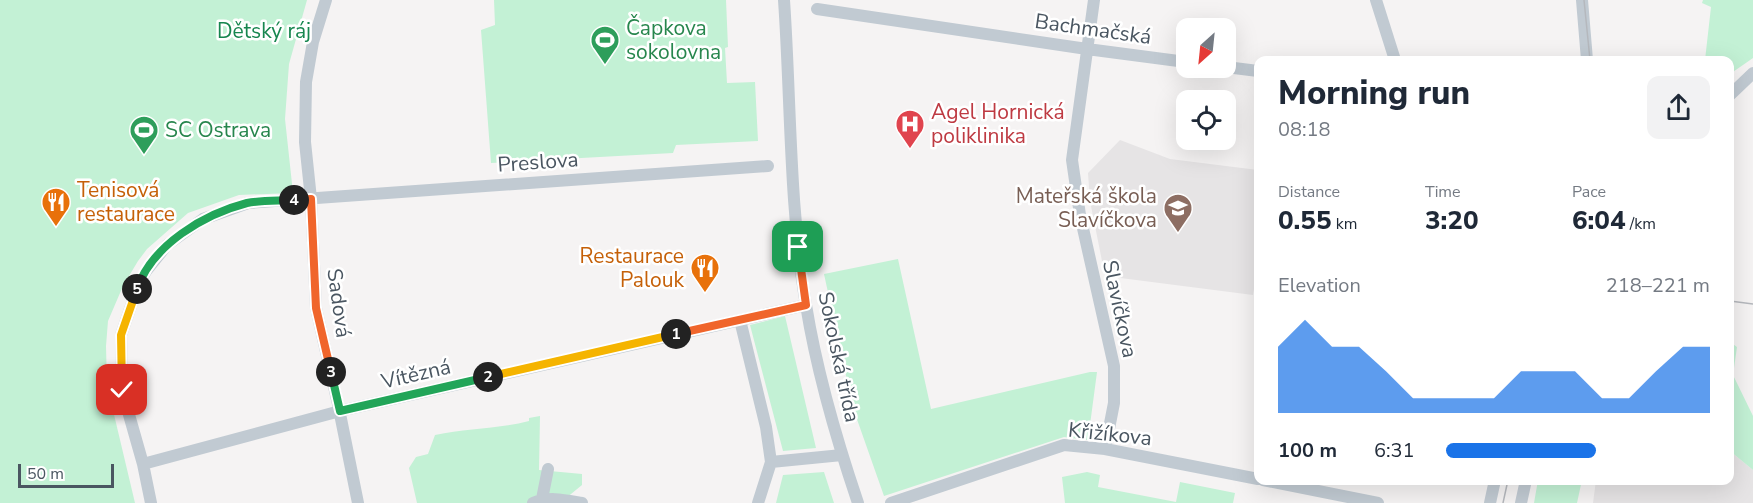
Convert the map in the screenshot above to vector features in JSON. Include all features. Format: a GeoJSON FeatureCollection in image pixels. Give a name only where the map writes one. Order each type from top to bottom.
{"type":"FeatureCollection","features":[{"type":"Feature","properties":{"kind":"street","name":"Sadová"},"geometry":{"type":"LineString","coordinates":[[326,0],[313,42],[306,82],[306,142],[316,308],[358,503]]}},
{"type":"Feature","properties":{"kind":"street","name":"Sokolská třída"},"geometry":{"type":"LineString","coordinates":[[784,0],[798,247],[806,305],[823,387],[858,503]]}},
{"type":"Feature","properties":{"kind":"street","name":"Slavíčkova"},"geometry":{"type":"LineString","coordinates":[[1094,0],[1072,160],[1080,215],[1114,366],[1114,403],[1105,448]]}},
{"type":"Feature","properties":{"kind":"street"},"geometry":{"type":"LineString","coordinates":[[1376,0],[1394,56]]}},
{"type":"Feature","properties":{"kind":"street"},"geometry":{"type":"LineString","coordinates":[[1581,0],[1587,56]]}},
{"type":"Feature","properties":{"kind":"street","name":"Bachmačská"},"geometry":{"type":"LineString","coordinates":[[817,9],[1176,61]]}},
{"type":"Feature","properties":{"kind":"street"},"geometry":{"type":"LineString","coordinates":[[1236,68],[1254,70]]}},
{"type":"Feature","properties":{"kind":"street"},"geometry":{"type":"LineString","coordinates":[[1734,91],[1753,73]]}},
{"type":"Feature","properties":{"kind":"street","name":"Preslova"},"geometry":{"type":"LineString","coordinates":[[151,503],[122,390],[121,335],[139,283],[146,271],[167,244],[204,219],[248,203],[768,166]]}},
{"type":"Feature","properties":{"kind":"street","name":"Vítězná"},"geometry":{"type":"LineString","coordinates":[[142,464],[340,411],[806,305]]}},
{"type":"Feature","properties":{"kind":"street"},"geometry":{"type":"LineString","coordinates":[[740,320],[766,427],[771,462],[758,503]]}},
{"type":"Feature","properties":{"kind":"street","name":"Křižíkova"},"geometry":{"type":"LineString","coordinates":[[891,503],[1064,445],[1105,448],[1254,478]]}},
{"type":"Feature","properties":{"kind":"street"},"geometry":{"type":"LineString","coordinates":[[771,462],[842,455]]}},
{"type":"Feature","properties":{"kind":"street"},"geometry":{"type":"LineString","coordinates":[[548,469],[537,501],[554,499],[582,503]]}},
{"type":"Feature","properties":{"kind":"street"},"geometry":{"type":"LineString","coordinates":[[1288,485],[1378,503]]}},
{"type":"Feature","properties":{"kind":"street"},"geometry":{"type":"LineString","coordinates":[[1490,503],[1494,485]]}},
{"type":"Feature","properties":{"kind":"street"},"geometry":{"type":"LineString","coordinates":[[1521,503],[1525,485]]}},
{"type":"Feature","properties":{"kind":"shaded area","name":"Mateřská škola Slavíčkova"},"geometry":{"type":"Polygon","coordinates":[[[1120,140],[1170,159],[1254,170],[1253,295],[1105,276],[1090,201],[1088,173],[1120,140]]]}},
{"type":"Feature","properties":{"kind":"shaded area"},"geometry":{"type":"Polygon","coordinates":[[[1734,454],[1753,470],[1753,503],[1593,503],[1595,485],[1734,485],[1734,454]]]}},
{"type":"Feature","properties":{"kind":"green space","name":"SC Ostrava"},"geometry":{"type":"Polygon","coordinates":[[[0,0],[307,0],[289,64],[285,119],[293,193],[239,195],[188,213],[147,249],[138,261],[123,286],[108,321],[107,385],[135,503],[0,503],[0,0]]]}},
{"type":"Feature","properties":{"kind":"green space","name":"Čapkova sokolovna"},"geometry":{"type":"Polygon","coordinates":[[[494,0],[726,0],[727,83],[755,82],[758,141],[676,145],[673,153],[491,163],[481,30],[495,25],[494,0]]]}},
{"type":"Feature","properties":{"kind":"green space"},"geometry":{"type":"Polygon","coordinates":[[[1703,0],[1753,0],[1753,58],[1734,71],[1734,56],[1705,56],[1711,7],[1702,3],[1703,0]]]}},
{"type":"Feature","properties":{"kind":"green space"},"geometry":{"type":"Polygon","coordinates":[[[898,259],[931,409],[1097,372],[1088,440],[1064,437],[884,496],[853,408],[824,274],[898,259]]]}},
{"type":"Feature","properties":{"kind":"green space"},"geometry":{"type":"Polygon","coordinates":[[[785,316],[816,448],[783,451],[750,325],[785,316]]]}},
{"type":"Feature","properties":{"kind":"green space"},"geometry":{"type":"Polygon","coordinates":[[[1734,345],[1737,347],[1734,368],[1734,345]]]}},
{"type":"Feature","properties":{"kind":"green space"},"geometry":{"type":"Polygon","coordinates":[[[1734,377],[1753,416],[1753,470],[1734,454],[1734,377]]]}},
{"type":"Feature","properties":{"kind":"green space"},"geometry":{"type":"Polygon","coordinates":[[[540,416],[539,470],[582,474],[582,485],[560,503],[417,503],[409,468],[416,457],[428,454],[435,435],[517,424],[540,416]]]}},
{"type":"Feature","properties":{"kind":"green space"},"geometry":{"type":"Polygon","coordinates":[[[824,472],[834,503],[776,503],[783,475],[824,472]]]}},
{"type":"Feature","properties":{"kind":"green space"},"geometry":{"type":"Polygon","coordinates":[[[1087,472],[1100,475],[1098,487],[1176,502],[1180,482],[1235,493],[1233,503],[1065,503],[1062,477],[1087,472]]]}},
{"type":"Feature","properties":{"kind":"green space"},"geometry":{"type":"Polygon","coordinates":[[[1537,485],[1581,485],[1577,503],[1534,503],[1537,485]]]}},
{"type":"Feature","properties":{"kind":"tram line"},"geometry":{"type":"LineString","coordinates":[[1584,0],[1590,56]]}},
{"type":"Feature","properties":{"kind":"tram line"},"geometry":{"type":"LineString","coordinates":[[1734,302],[1753,304]]}},
{"type":"Feature","properties":{"kind":"tram line"},"geometry":{"type":"LineString","coordinates":[[1503,503],[1507,485]]}},
{"type":"Feature","properties":{"kind":"place","name":"Čapkova sokolovna"},"geometry":{"type":"Point","coordinates":[605,66]}},
{"type":"Feature","properties":{"kind":"place","name":"Agel Hornická poliklinika"},"geometry":{"type":"Point","coordinates":[910,150]}},
{"type":"Feature","properties":{"kind":"place","name":"SC Ostrava"},"geometry":{"type":"Point","coordinates":[144,156]}},
{"type":"Feature","properties":{"kind":"place","name":"Tenisová restaurace"},"geometry":{"type":"Point","coordinates":[56,228]}},
{"type":"Feature","properties":{"kind":"place","name":"Mateřská škola Slavíčkova"},"geometry":{"type":"Point","coordinates":[1178,234]}},
{"type":"Feature","properties":{"kind":"place","name":"Restaurace Palouk"},"geometry":{"type":"Point","coordinates":[705,294]}},
{"type":"Feature","properties":{"kind":"route"},"geometry":{"type":"LineString","coordinates":[[122,390],[121,335],[139,283],[146,271],[167,244],[204,219],[248,203],[311,199],[316,308],[340,411],[806,305],[798,247]]}},
{"type":"Feature","properties":{"kind":"park label","name":"Dětský ráj"},"geometry":{"type":"Point","coordinates":[264,31]}}]}
